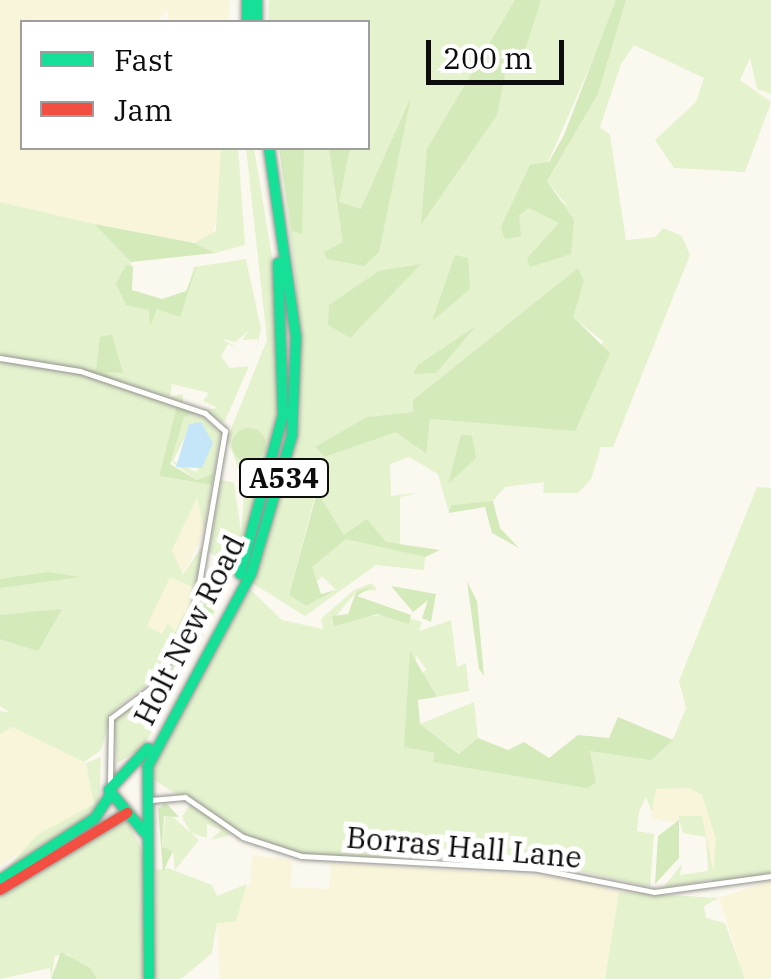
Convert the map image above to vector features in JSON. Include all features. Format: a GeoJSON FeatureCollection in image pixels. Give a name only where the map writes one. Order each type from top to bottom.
{"type":"FeatureCollection","features":[{"type":"Feature","properties":{"kind":"main road","name":"Holt New Road"},"geometry":{"type":"LineString","coordinates":[[0,880],[94,818],[110,790],[147,749],[234,588],[278,452],[285,344],[260,150]]}},
{"type":"Feature","properties":{"kind":"main road","name":"Holt New Road"},"geometry":{"type":"LineString","coordinates":[[148,782],[250,574],[286,468],[296,337],[269,150]]}},
{"type":"Feature","properties":{"kind":"main road"},"geometry":{"type":"LineString","coordinates":[[125,772],[148,782],[144,833],[149,979]]}},
{"type":"Feature","properties":{"kind":"main road"},"geometry":{"type":"LineString","coordinates":[[110,790],[144,833]]}},
{"type":"Feature","properties":{"kind":"main road"},"geometry":{"type":"LineString","coordinates":[[0,890],[148,802]]}},
{"type":"Feature","properties":{"kind":"street"},"geometry":{"type":"LineString","coordinates":[[0,358],[80,371],[206,413],[225,431],[193,618],[155,685],[111,718],[110,790]]}},
{"type":"Feature","properties":{"kind":"street"},"geometry":{"type":"LineString","coordinates":[[108,762],[125,772]]}},
{"type":"Feature","properties":{"kind":"street","name":"Borras Hall Lane"},"geometry":{"type":"LineString","coordinates":[[148,782],[167,796],[301,856],[538,870],[654,892],[771,876]]}},
{"type":"Feature","properties":{"kind":"street"},"geometry":{"type":"LineString","coordinates":[[148,802],[167,796]]}},
{"type":"Feature","properties":{"kind":"shaded area"},"geometry":{"type":"Polygon","coordinates":[[[0,0],[230,0],[228,20],[169,20],[167,9],[159,20],[20,20],[20,150],[221,150],[224,196],[210,241],[168,242],[0,202],[0,0]]]}},
{"type":"Feature","properties":{"kind":"shaded area"},"geometry":{"type":"Polygon","coordinates":[[[197,498],[204,531],[183,575],[172,551],[197,498]]]}},
{"type":"Feature","properties":{"kind":"shaded area"},"geometry":{"type":"Polygon","coordinates":[[[170,576],[192,587],[192,603],[175,632],[162,634],[147,626],[170,576]]]}},
{"type":"Feature","properties":{"kind":"shaded area"},"geometry":{"type":"Polygon","coordinates":[[[13,727],[86,763],[94,804],[0,866],[0,734],[13,727]]]}},
{"type":"Feature","properties":{"kind":"shaded area"},"geometry":{"type":"Polygon","coordinates":[[[689,788],[702,795],[716,839],[713,884],[704,827],[651,818],[656,789],[689,788]]]}},
{"type":"Feature","properties":{"kind":"shaded area"},"geometry":{"type":"Polygon","coordinates":[[[252,855],[292,860],[291,887],[329,889],[331,863],[564,877],[619,892],[605,979],[220,979],[217,922],[250,884],[252,855]]]}},
{"type":"Feature","properties":{"kind":"shaded area"},"geometry":{"type":"Polygon","coordinates":[[[771,880],[771,979],[745,979],[719,898],[771,880]]]}},
{"type":"Feature","properties":{"kind":"green space"},"geometry":{"type":"Polygon","coordinates":[[[269,0],[619,0],[539,183],[567,206],[547,181],[598,94],[626,0],[771,0],[771,94],[757,89],[750,58],[740,80],[771,102],[745,172],[674,168],[655,140],[696,102],[704,78],[634,45],[621,64],[600,127],[610,135],[626,240],[656,237],[663,228],[682,236],[690,255],[613,447],[601,447],[591,479],[578,493],[543,493],[544,482],[505,487],[493,501],[451,505],[449,513],[438,474],[409,457],[390,464],[391,496],[423,492],[400,497],[400,545],[344,535],[316,492],[289,595],[306,606],[336,590],[322,576],[313,586],[312,567],[345,538],[425,557],[424,570],[376,565],[305,616],[252,583],[300,422],[296,281],[279,150],[370,150],[370,20],[268,20],[269,0]],[[577,269],[413,400],[414,412],[367,417],[315,448],[324,457],[396,431],[425,454],[430,419],[575,430],[603,341],[572,317],[584,281],[577,269]]]}},
{"type":"Feature","properties":{"kind":"green space"},"geometry":{"type":"Polygon","coordinates":[[[515,0],[541,0],[525,50],[506,69],[497,115],[421,225],[427,149],[515,0]]]}},
{"type":"Feature","properties":{"kind":"green space"},"geometry":{"type":"Polygon","coordinates":[[[616,0],[626,0],[598,94],[547,181],[574,220],[571,254],[530,267],[527,258],[559,223],[529,208],[519,215],[521,236],[505,239],[501,227],[530,165],[549,162],[564,135],[616,0]]]}},
{"type":"Feature","properties":{"kind":"green space"},"geometry":{"type":"Polygon","coordinates":[[[411,97],[379,252],[364,266],[327,259],[324,252],[343,242],[329,150],[350,150],[339,202],[361,209],[411,97]]]}},
{"type":"Feature","properties":{"kind":"green space"},"geometry":{"type":"Polygon","coordinates":[[[221,150],[238,150],[245,245],[215,253],[194,243],[216,231],[221,150]]]}},
{"type":"Feature","properties":{"kind":"green space"},"geometry":{"type":"Polygon","coordinates":[[[246,150],[254,150],[272,257],[280,401],[236,569],[209,552],[221,480],[234,483],[241,532],[245,484],[227,439],[267,340],[246,150]]]}},
{"type":"Feature","properties":{"kind":"green space"},"geometry":{"type":"Polygon","coordinates":[[[279,150],[304,150],[302,234],[292,231],[279,150]]]}},
{"type":"Feature","properties":{"kind":"green space"},"geometry":{"type":"Polygon","coordinates":[[[0,202],[94,224],[131,262],[125,300],[181,311],[194,267],[246,259],[261,329],[255,354],[258,339],[242,340],[250,329],[236,342],[222,339],[239,349],[228,344],[221,356],[230,368],[249,366],[224,423],[202,410],[218,408],[203,401],[209,393],[172,384],[170,397],[183,394],[183,403],[0,355],[0,202]]]}},
{"type":"Feature","properties":{"kind":"green space"},"geometry":{"type":"Polygon","coordinates":[[[94,224],[194,243],[215,253],[131,262],[94,224]]]}},
{"type":"Feature","properties":{"kind":"green space"},"geometry":{"type":"Polygon","coordinates":[[[455,255],[468,258],[470,289],[432,321],[455,255]]]}},
{"type":"Feature","properties":{"kind":"green space"},"geometry":{"type":"Polygon","coordinates":[[[421,264],[350,338],[328,325],[329,305],[379,271],[421,264]]]}},
{"type":"Feature","properties":{"kind":"green space"},"geometry":{"type":"Polygon","coordinates":[[[126,265],[133,266],[132,290],[162,299],[186,291],[197,265],[180,317],[157,309],[150,326],[149,310],[126,305],[116,284],[126,265]]]}},
{"type":"Feature","properties":{"kind":"green space"},"geometry":{"type":"Polygon","coordinates":[[[578,268],[584,281],[573,317],[610,353],[575,431],[430,419],[426,454],[396,432],[324,457],[315,447],[367,417],[413,412],[413,400],[578,268]]]}},
{"type":"Feature","properties":{"kind":"green space"},"geometry":{"type":"Polygon","coordinates":[[[476,326],[436,373],[413,374],[418,365],[476,326]]]}},
{"type":"Feature","properties":{"kind":"green space"},"geometry":{"type":"Polygon","coordinates":[[[112,335],[123,373],[102,372],[162,401],[59,368],[96,370],[100,337],[112,335]]]}},
{"type":"Feature","properties":{"kind":"green space"},"geometry":{"type":"Polygon","coordinates":[[[0,360],[80,372],[177,405],[159,476],[212,485],[204,531],[197,498],[172,550],[183,575],[202,546],[193,611],[192,587],[170,577],[147,626],[162,634],[168,623],[175,632],[184,613],[189,622],[159,675],[112,712],[101,750],[84,762],[13,727],[0,734],[0,711],[9,712],[0,706],[0,360]]]}},
{"type":"Feature","properties":{"kind":"green space"},"geometry":{"type":"Polygon","coordinates":[[[177,405],[198,412],[184,417],[170,464],[197,480],[214,473],[212,485],[159,476],[177,405]]]}},
{"type":"Feature","properties":{"kind":"green space"},"geometry":{"type":"Polygon","coordinates":[[[198,412],[221,433],[214,473],[197,480],[169,460],[184,417],[198,412]],[[192,422],[173,461],[196,472],[213,443],[192,422]]]}},
{"type":"Feature","properties":{"kind":"green space"},"geometry":{"type":"Polygon","coordinates":[[[249,428],[261,433],[266,445],[261,457],[249,462],[237,457],[232,445],[237,433],[249,428]]]}},
{"type":"Feature","properties":{"kind":"green space"},"geometry":{"type":"Polygon","coordinates":[[[461,435],[472,436],[476,458],[448,484],[461,435]]]}},
{"type":"Feature","properties":{"kind":"green space"},"geometry":{"type":"Polygon","coordinates":[[[757,487],[771,488],[771,873],[712,886],[716,839],[702,795],[689,788],[656,789],[652,812],[646,797],[639,811],[637,831],[654,834],[650,887],[562,867],[450,861],[444,848],[416,843],[414,859],[301,854],[239,833],[154,780],[152,765],[250,589],[282,620],[323,629],[321,619],[354,590],[372,583],[377,590],[356,592],[331,622],[395,613],[422,622],[419,631],[451,620],[457,667],[466,663],[469,691],[437,697],[419,678],[426,669],[416,655],[405,747],[436,753],[433,761],[587,787],[590,751],[673,739],[686,708],[679,681],[757,487]]]}},
{"type":"Feature","properties":{"kind":"green space"},"geometry":{"type":"Polygon","coordinates":[[[317,492],[344,535],[367,519],[386,542],[440,550],[425,557],[346,539],[312,567],[321,594],[336,590],[306,606],[289,595],[317,492]]]}},
{"type":"Feature","properties":{"kind":"green space"},"geometry":{"type":"Polygon","coordinates":[[[493,501],[500,528],[519,548],[492,533],[485,507],[449,513],[451,505],[493,501]]]}},
{"type":"Feature","properties":{"kind":"green space"},"geometry":{"type":"Polygon","coordinates":[[[216,568],[231,579],[218,606],[143,748],[117,763],[114,720],[159,685],[194,626],[166,692],[214,609],[220,575],[206,580],[201,598],[205,575],[216,568]]]}},
{"type":"Feature","properties":{"kind":"green space"},"geometry":{"type":"Polygon","coordinates":[[[211,570],[220,574],[214,609],[159,694],[194,631],[211,570]]]}},
{"type":"Feature","properties":{"kind":"green space"},"geometry":{"type":"Polygon","coordinates":[[[48,572],[80,577],[0,588],[0,579],[48,572]]]}},
{"type":"Feature","properties":{"kind":"green space"},"geometry":{"type":"Polygon","coordinates":[[[467,581],[477,601],[484,676],[479,669],[467,581]]]}},
{"type":"Feature","properties":{"kind":"green space"},"geometry":{"type":"Polygon","coordinates":[[[372,586],[357,596],[411,615],[409,624],[378,614],[334,626],[332,616],[348,614],[356,592],[372,586]]]}},
{"type":"Feature","properties":{"kind":"green space"},"geometry":{"type":"Polygon","coordinates":[[[391,586],[436,594],[431,622],[422,618],[428,600],[413,612],[391,586]]]}},
{"type":"Feature","properties":{"kind":"green space"},"geometry":{"type":"Polygon","coordinates":[[[62,609],[38,651],[0,639],[0,615],[62,609]]]}},
{"type":"Feature","properties":{"kind":"green space"},"geometry":{"type":"Polygon","coordinates":[[[410,651],[437,697],[418,700],[420,724],[459,754],[478,738],[508,750],[524,742],[549,758],[578,735],[609,738],[618,717],[673,740],[651,760],[590,751],[596,783],[587,788],[433,762],[435,753],[404,747],[410,651]]]}},
{"type":"Feature","properties":{"kind":"green space"},"geometry":{"type":"Polygon","coordinates":[[[474,702],[478,738],[460,754],[420,724],[474,702]]]}},
{"type":"Feature","properties":{"kind":"green space"},"geometry":{"type":"Polygon","coordinates":[[[101,757],[99,809],[0,876],[37,835],[94,804],[86,763],[101,757]]]}},
{"type":"Feature","properties":{"kind":"green space"},"geometry":{"type":"Polygon","coordinates":[[[166,803],[179,817],[164,816],[162,847],[173,851],[163,872],[158,808],[166,803]]]}},
{"type":"Feature","properties":{"kind":"green space"},"geometry":{"type":"Polygon","coordinates":[[[191,803],[231,835],[210,840],[221,830],[207,824],[207,838],[191,833],[182,817],[191,803]]]}},
{"type":"Feature","properties":{"kind":"green space"},"geometry":{"type":"Polygon","coordinates":[[[166,811],[199,840],[175,870],[173,851],[162,847],[166,811]]]}},
{"type":"Feature","properties":{"kind":"green space"},"geometry":{"type":"Polygon","coordinates":[[[678,816],[702,816],[715,879],[663,888],[682,864],[680,875],[708,871],[706,837],[683,833],[678,816]]]}},
{"type":"Feature","properties":{"kind":"green space"},"geometry":{"type":"Polygon","coordinates":[[[126,817],[143,853],[143,979],[97,979],[67,954],[55,956],[51,979],[50,968],[0,979],[0,895],[126,817]]]}},
{"type":"Feature","properties":{"kind":"green space"},"geometry":{"type":"Polygon","coordinates":[[[679,820],[679,858],[655,884],[658,836],[679,820]]]}},
{"type":"Feature","properties":{"kind":"green space"},"geometry":{"type":"Polygon","coordinates":[[[168,868],[212,885],[217,896],[247,884],[236,921],[217,923],[212,953],[181,979],[154,979],[156,870],[168,868]]]}},
{"type":"Feature","properties":{"kind":"green space"},"geometry":{"type":"Polygon","coordinates":[[[619,892],[719,898],[704,906],[706,918],[725,923],[745,979],[605,979],[619,892]]]}},
{"type":"Feature","properties":{"kind":"green space"},"geometry":{"type":"Polygon","coordinates":[[[61,952],[90,968],[97,979],[51,979],[61,952]]]}},
{"type":"Feature","properties":{"kind":"water"},"geometry":{"type":"Polygon","coordinates":[[[201,422],[213,443],[202,468],[176,467],[189,424],[201,422]]]}},
{"type":"Feature","properties":{"kind":"traffic: fast"},"geometry":{"type":"LineString","coordinates":[[247,0],[247,20]]}},
{"type":"Feature","properties":{"kind":"traffic: fast"},"geometry":{"type":"LineString","coordinates":[[257,0],[257,20]]}},
{"type":"Feature","properties":{"kind":"traffic: fast"},"geometry":{"type":"LineString","coordinates":[[149,979],[148,766],[251,574],[292,436],[296,337],[269,150]]}},
{"type":"Feature","properties":{"kind":"traffic: fast"},"geometry":{"type":"LineString","coordinates":[[240,574],[283,415],[278,263]]}},
{"type":"Feature","properties":{"kind":"traffic: fast"},"geometry":{"type":"LineString","coordinates":[[144,832],[109,790],[148,748]]}},
{"type":"Feature","properties":{"kind":"traffic: fast"},"geometry":{"type":"LineString","coordinates":[[0,880],[95,818],[110,795]]}},
{"type":"Feature","properties":{"kind":"traffic: jam"},"geometry":{"type":"LineString","coordinates":[[0,890],[127,813]]}}]}
